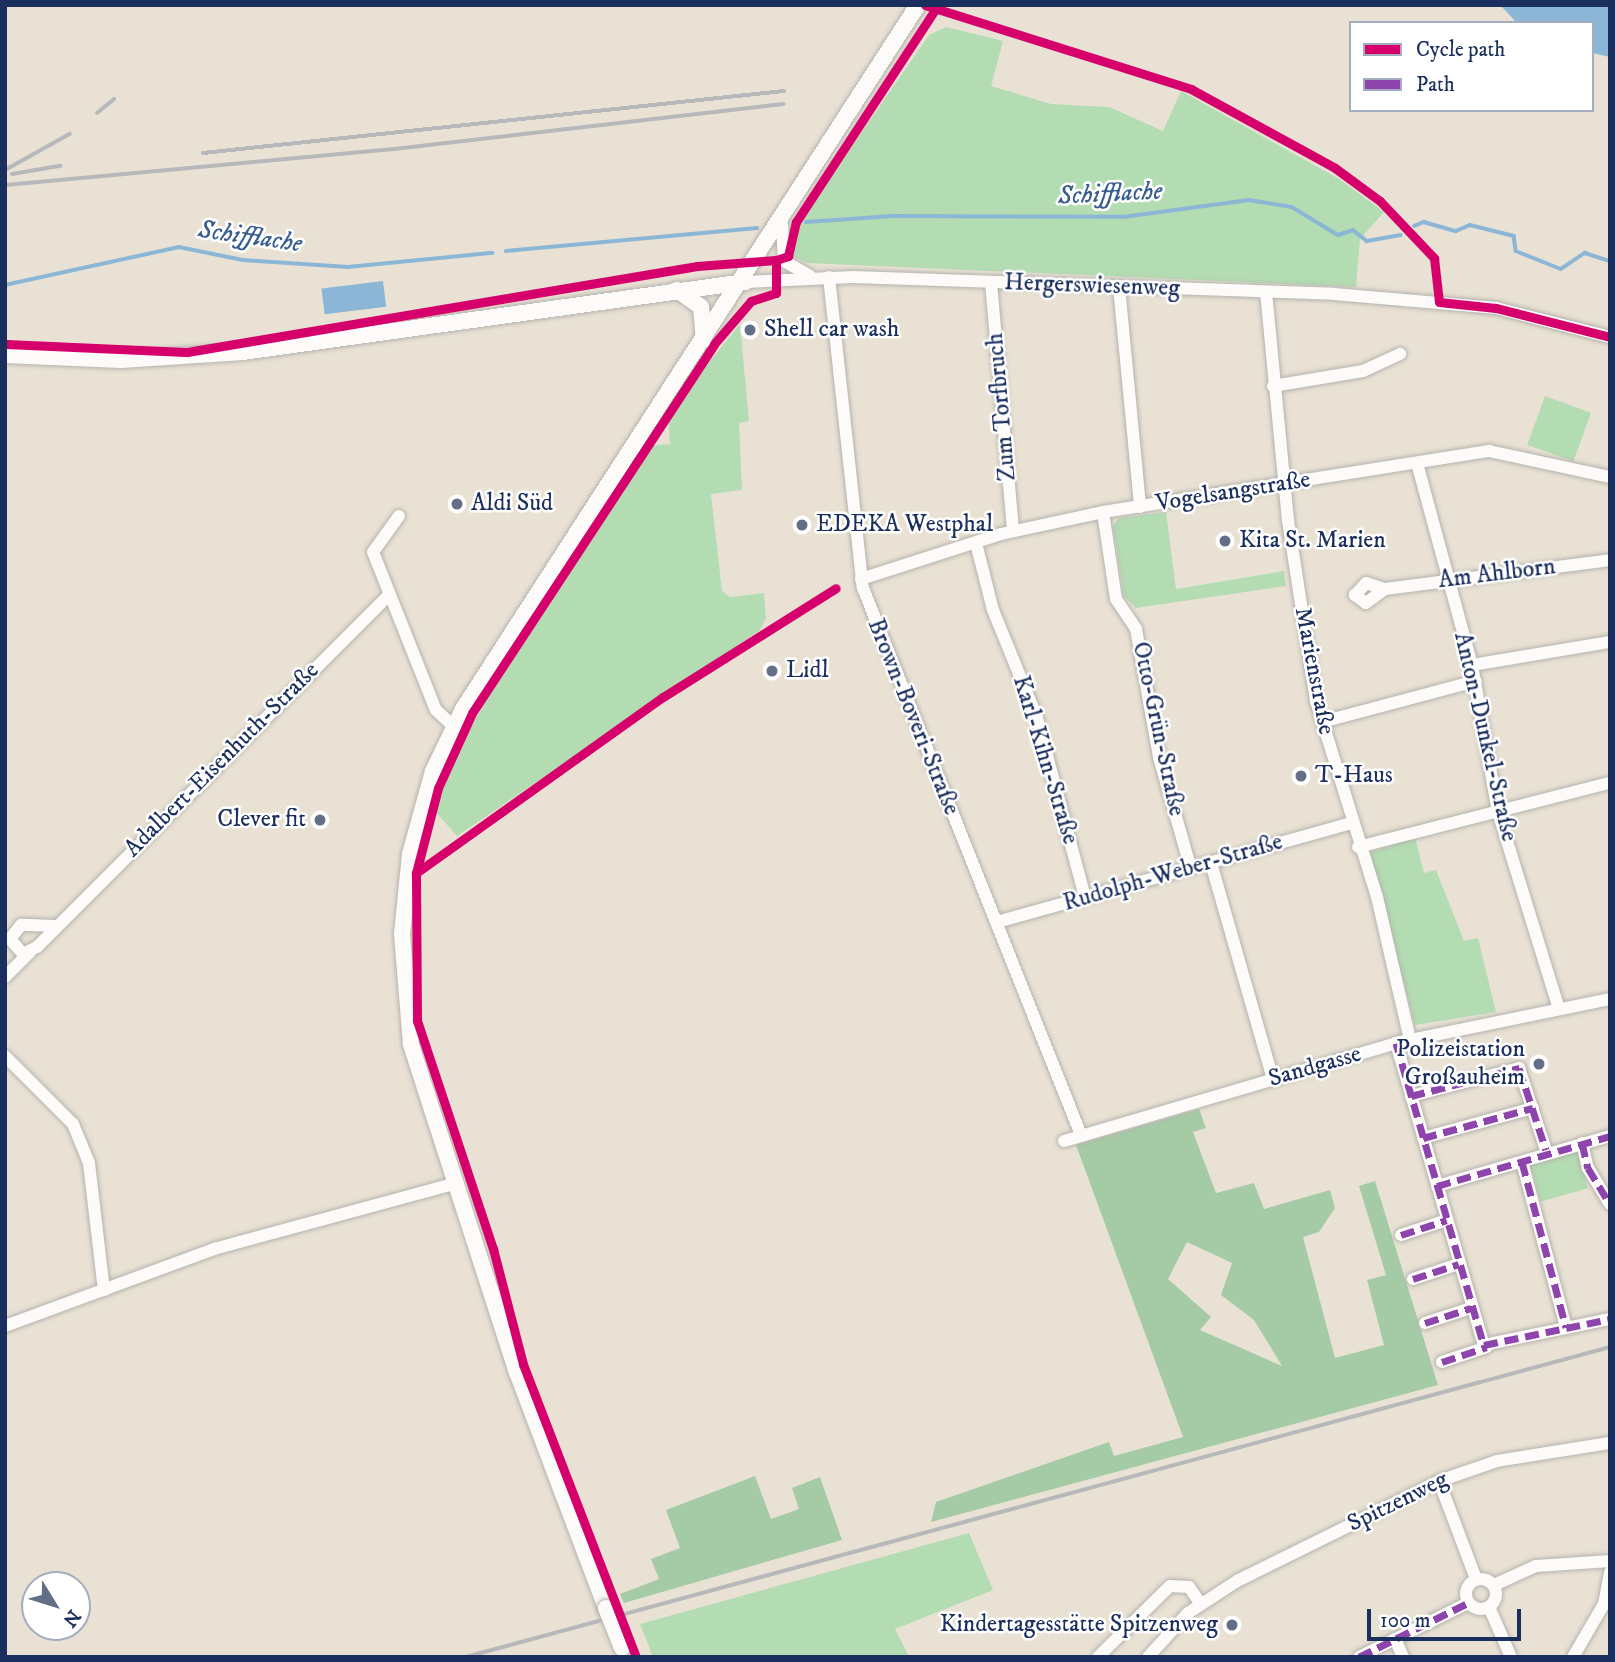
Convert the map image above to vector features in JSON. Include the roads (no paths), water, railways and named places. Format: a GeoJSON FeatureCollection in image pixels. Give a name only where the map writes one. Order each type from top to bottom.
{"type":"FeatureCollection","features":[{"type":"Feature","properties":{"kind":"main road"},"geometry":{"type":"LineString","coordinates":[[623,1652],[517,1373],[411,1044],[402,956],[410,854],[453,726],[782,225],[918,5]]}},
{"type":"Feature","properties":{"kind":"main road"},"geometry":{"type":"LineString","coordinates":[[5,355],[121,360],[220,354],[674,289],[744,282]]}},
{"type":"Feature","properties":{"kind":"main road"},"geometry":{"type":"LineString","coordinates":[[674,289],[701,307],[707,326],[702,344]]}},
{"type":"Feature","properties":{"kind":"street"},"geometry":{"type":"LineString","coordinates":[[782,225],[784,261],[814,278]]}},
{"type":"Feature","properties":{"kind":"street","name":"Hergerswiesenweg"},"geometry":{"type":"LineString","coordinates":[[744,282],[829,277],[1266,292],[1439,302],[1496,308],[1610,337]]}},
{"type":"Feature","properties":{"kind":"street","name":"Brown-Boveri-Straße"},"geometry":{"type":"LineString","coordinates":[[829,277],[861,579],[1081,1135]]}},
{"type":"Feature","properties":{"kind":"street","name":"Zum Torfbruch"},"geometry":{"type":"LineString","coordinates":[[991,283],[1013,531]]}},
{"type":"Feature","properties":{"kind":"street"},"geometry":{"type":"LineString","coordinates":[[1119,287],[1140,507]]}},
{"type":"Feature","properties":{"kind":"street","name":"Marienstraße"},"geometry":{"type":"LineString","coordinates":[[1266,292],[1284,484],[1322,722],[1349,824],[1377,897],[1410,1040]]}},
{"type":"Feature","properties":{"kind":"street"},"geometry":{"type":"LineString","coordinates":[[1273,386],[1363,371],[1400,354]]}},
{"type":"Feature","properties":{"kind":"street","name":"Vogelsangstraße"},"geometry":{"type":"LineString","coordinates":[[861,579],[1013,531],[1103,512],[1417,463],[1505,452],[1610,477]]}},
{"type":"Feature","properties":{"kind":"street","name":"Anton-Dunkel-Straße"},"geometry":{"type":"LineString","coordinates":[[1417,463],[1446,581],[1476,681],[1498,811],[1559,1009]]}},
{"type":"Feature","properties":{"kind":"street","name":"Otto-Grün-Straße"},"geometry":{"type":"LineString","coordinates":[[1103,512],[1116,599],[1136,629],[1161,766],[1191,869]]}},
{"type":"Feature","properties":{"kind":"street"},"geometry":{"type":"LineString","coordinates":[[399,516],[373,548],[389,595],[436,710],[453,726]]}},
{"type":"Feature","properties":{"kind":"street","name":"Karl-Kihn-Straße"},"geometry":{"type":"LineString","coordinates":[[976,543],[993,610],[1037,718],[1085,897]]}},
{"type":"Feature","properties":{"kind":"street","name":"Am Ahlborn"},"geometry":{"type":"LineString","coordinates":[[1385,589],[1610,560]]}},
{"type":"Feature","properties":{"kind":"street","name":"Adalbert-Eisenhuth-Straße"},"geometry":{"type":"LineString","coordinates":[[5,977],[389,595]]}},
{"type":"Feature","properties":{"kind":"street"},"geometry":{"type":"LineString","coordinates":[[1472,665],[1610,642]]}},
{"type":"Feature","properties":{"kind":"street"},"geometry":{"type":"LineString","coordinates":[[1322,722],[1476,681]]}},
{"type":"Feature","properties":{"kind":"street"},"geometry":{"type":"LineString","coordinates":[[1358,848],[1610,783]]}},
{"type":"Feature","properties":{"kind":"street","name":"Rudolph-Weber-Straße"},"geometry":{"type":"LineString","coordinates":[[997,922],[1349,824]]}},
{"type":"Feature","properties":{"kind":"street"},"geometry":{"type":"LineString","coordinates":[[1211,863],[1273,1079]]}},
{"type":"Feature","properties":{"kind":"street"},"geometry":{"type":"LineString","coordinates":[[30,952],[12,945],[13,929],[56,926]]}},
{"type":"Feature","properties":{"kind":"street","name":"Sandgasse"},"geometry":{"type":"LineString","coordinates":[[1064,1140],[1396,1043],[1610,999]]}},
{"type":"Feature","properties":{"kind":"street"},"geometry":{"type":"LineString","coordinates":[[1396,1043],[1471,1308],[1487,1347]]}},
{"type":"Feature","properties":{"kind":"street"},"geometry":{"type":"LineString","coordinates":[[5,1056],[73,1124],[89,1163],[104,1290]]}},
{"type":"Feature","properties":{"kind":"street"},"geometry":{"type":"LineString","coordinates":[[1411,1096],[1514,1067],[1524,1072],[1546,1150]]}},
{"type":"Feature","properties":{"kind":"street"},"geometry":{"type":"LineString","coordinates":[[1423,1138],[1533,1108]]}},
{"type":"Feature","properties":{"kind":"street"},"geometry":{"type":"LineString","coordinates":[[1437,1186],[1522,1162],[1546,1150],[1610,1136]]}},
{"type":"Feature","properties":{"kind":"street"},"geometry":{"type":"LineString","coordinates":[[1582,1143],[1598,1191],[1610,1204]]}},
{"type":"Feature","properties":{"kind":"street"},"geometry":{"type":"LineString","coordinates":[[1522,1162],[1566,1327]]}},
{"type":"Feature","properties":{"kind":"street"},"geometry":{"type":"LineString","coordinates":[[5,1326],[214,1249],[457,1183]]}},
{"type":"Feature","properties":{"kind":"street"},"geometry":{"type":"LineString","coordinates":[[1401,1235],[1447,1220]]}},
{"type":"Feature","properties":{"kind":"street"},"geometry":{"type":"LineString","coordinates":[[1413,1279],[1459,1264]]}},
{"type":"Feature","properties":{"kind":"street"},"geometry":{"type":"LineString","coordinates":[[1425,1323],[1471,1308]]}},
{"type":"Feature","properties":{"kind":"street"},"geometry":{"type":"LineString","coordinates":[[1442,1362],[1487,1347],[1610,1319]]}},
{"type":"Feature","properties":{"kind":"street","name":"Spitzenweg"},"geometry":{"type":"LineString","coordinates":[[1148,1657],[1201,1604],[1439,1481],[1497,1461],[1610,1443]]}},
{"type":"Feature","properties":{"kind":"street"},"geometry":{"type":"LineString","coordinates":[[1439,1481],[1476,1579]]}},
{"type":"Feature","properties":{"kind":"street"},"geometry":{"type":"LineString","coordinates":[[1476,1579],[1494,1585],[1535,1566],[1610,1561]]}},
{"type":"Feature","properties":{"kind":"street"},"geometry":{"type":"LineString","coordinates":[[1576,1656],[1607,1606],[1610,1572]]}},
{"type":"Feature","properties":{"kind":"street"},"geometry":{"type":"LineString","coordinates":[[1468,1603],[1466,1591],[1476,1579]]}},
{"type":"Feature","properties":{"kind":"street"},"geometry":{"type":"LineString","coordinates":[[1494,1585],[1489,1607],[1511,1657]]}},
{"type":"Feature","properties":{"kind":"street"},"geometry":{"type":"LineString","coordinates":[[1098,1657],[1170,1586],[1189,1587],[1201,1604]]}},
{"type":"Feature","properties":{"kind":"street"},"geometry":{"type":"LineString","coordinates":[[1359,1657],[1468,1603],[1489,1607]]}},
{"type":"Feature","properties":{"kind":"street"},"geometry":{"type":"LineString","coordinates":[[1395,1639],[1403,1657]]}},
{"type":"Feature","properties":{"kind":"water"},"geometry":{"type":"Polygon","coordinates":[[[1500,5],[1610,5],[1610,57],[1594,53],[1594,21],[1515,21],[1500,5]]]}},
{"type":"Feature","properties":{"kind":"water"},"geometry":{"type":"Polygon","coordinates":[[[383,281],[386,307],[325,314],[321,289],[383,281]]]}},
{"type":"Feature","properties":{"kind":"waterway","name":"Schifflache"},"geometry":{"type":"LineString","coordinates":[[806,222],[893,216],[1123,217],[1249,200],[1292,207],[1338,235],[1353,230],[1367,241],[1400,235]]}},
{"type":"Feature","properties":{"kind":"waterway","name":"Schifflache"},"geometry":{"type":"LineString","coordinates":[[1414,226],[1424,222],[1456,231],[1470,225],[1514,236],[1516,251],[1561,269],[1585,253],[1610,261]]}},
{"type":"Feature","properties":{"kind":"waterway","name":"Schifflache"},"geometry":{"type":"LineString","coordinates":[[506,251],[757,228]]}},
{"type":"Feature","properties":{"kind":"waterway","name":"Schifflache"},"geometry":{"type":"LineString","coordinates":[[5,285],[179,247],[243,260],[348,267],[492,253]]}},
{"type":"Feature","properties":{"kind":"railway"},"geometry":{"type":"LineString","coordinates":[[203,153],[784,91]]}},
{"type":"Feature","properties":{"kind":"railway"},"geometry":{"type":"LineString","coordinates":[[97,113],[114,99]]}},
{"type":"Feature","properties":{"kind":"railway"},"geometry":{"type":"LineString","coordinates":[[5,185],[394,149],[783,104]]}},
{"type":"Feature","properties":{"kind":"railway"},"geometry":{"type":"LineString","coordinates":[[5,170],[70,134]]}},
{"type":"Feature","properties":{"kind":"railway"},"geometry":{"type":"LineString","coordinates":[[12,174],[60,166]]}},
{"type":"Feature","properties":{"kind":"railway"},"geometry":{"type":"LineString","coordinates":[[466,1657],[1610,1347]]}},
{"type":"Feature","properties":{"kind":"place","name":"Shell car wash"},"geometry":{"type":"Point","coordinates":[750,330]}},
{"type":"Feature","properties":{"kind":"place","name":"Aldi Süd"},"geometry":{"type":"Point","coordinates":[457,504]}},
{"type":"Feature","properties":{"kind":"place","name":"EDEKA Westphal"},"geometry":{"type":"Point","coordinates":[802,525]}},
{"type":"Feature","properties":{"kind":"place","name":"Kita St. Marien"},"geometry":{"type":"Point","coordinates":[1225,541]}},
{"type":"Feature","properties":{"kind":"place","name":"Lidl"},"geometry":{"type":"Point","coordinates":[772,671]}},
{"type":"Feature","properties":{"kind":"place","name":"T-Haus"},"geometry":{"type":"Point","coordinates":[1301,776]}},
{"type":"Feature","properties":{"kind":"place","name":"Clever fit"},"geometry":{"type":"Point","coordinates":[320,820]}},
{"type":"Feature","properties":{"kind":"place","name":"Polizeistation Großauheim"},"geometry":{"type":"Point","coordinates":[1539,1064]}},
{"type":"Feature","properties":{"kind":"place","name":"Kindertagesstätte Spitzenweg"},"geometry":{"type":"Point","coordinates":[1232,1625]}}]}
